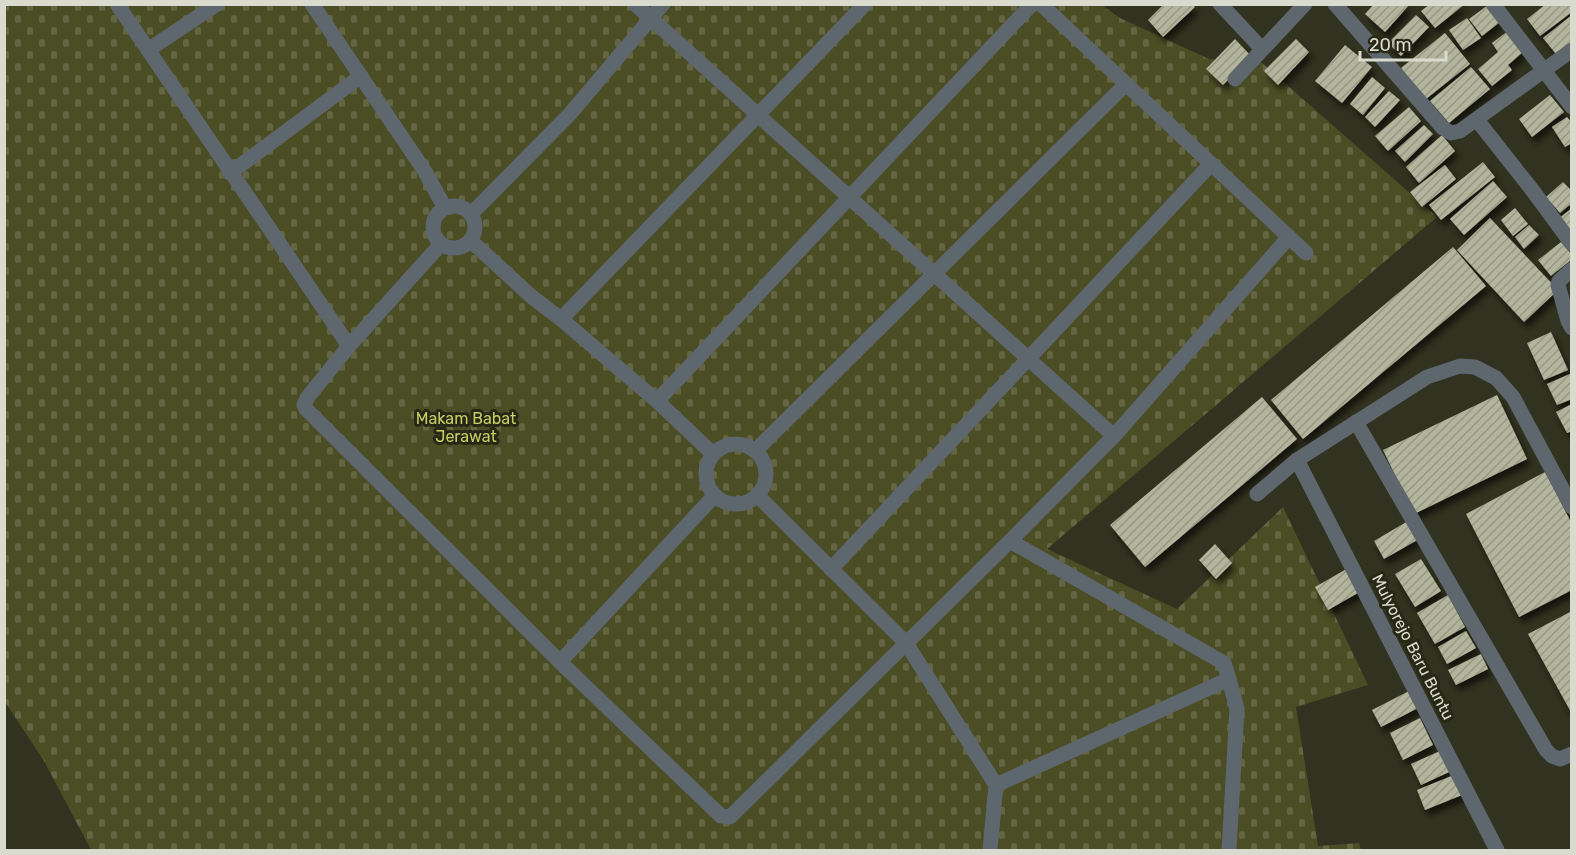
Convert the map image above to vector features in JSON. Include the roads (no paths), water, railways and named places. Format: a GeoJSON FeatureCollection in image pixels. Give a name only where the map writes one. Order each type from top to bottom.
{"type":"FeatureCollection","features":[{"type":"Feature","properties":{"kind":"street"},"geometry":{"type":"LineString","coordinates":[[117,4],[349,346]]}},
{"type":"Feature","properties":{"kind":"street"},"geometry":{"type":"LineString","coordinates":[[148,50],[217,4]]}},
{"type":"Feature","properties":{"kind":"street"},"geometry":{"type":"LineString","coordinates":[[635,4],[1114,436]]}},
{"type":"Feature","properties":{"kind":"street"},"geometry":{"type":"LineString","coordinates":[[471,214],[569,115],[663,4]]}},
{"type":"Feature","properties":{"kind":"street"},"geometry":{"type":"LineString","coordinates":[[561,319],[865,4]]}},
{"type":"Feature","properties":{"kind":"street"},"geometry":{"type":"LineString","coordinates":[[657,401],[1032,4]]}},
{"type":"Feature","properties":{"kind":"street"},"geometry":{"type":"LineString","coordinates":[[1041,4],[1306,253]]}},
{"type":"Feature","properties":{"kind":"street"},"geometry":{"type":"LineString","coordinates":[[1220,4],[1262,49]]}},
{"type":"Feature","properties":{"kind":"street"},"geometry":{"type":"LineString","coordinates":[[1235,79],[1305,4]]}},
{"type":"Feature","properties":{"kind":"street"},"geometry":{"type":"LineString","coordinates":[[1335,4],[1443,128],[1451,133],[1460,131],[1477,120],[1572,50]]}},
{"type":"Feature","properties":{"kind":"street"},"geometry":{"type":"LineString","coordinates":[[1493,4],[1572,107]]}},
{"type":"Feature","properties":{"kind":"street"},"geometry":{"type":"LineString","coordinates":[[319,7],[361,76],[424,170],[445,208]]}},
{"type":"Feature","properties":{"kind":"street"},"geometry":{"type":"LineString","coordinates":[[230,173],[361,76]]}},
{"type":"Feature","properties":{"kind":"street"},"geometry":{"type":"LineString","coordinates":[[756,451],[1126,84]]}},
{"type":"Feature","properties":{"kind":"street"},"geometry":{"type":"LineString","coordinates":[[1477,120],[1533,190],[1572,244]]}},
{"type":"Feature","properties":{"kind":"street"},"geometry":{"type":"LineString","coordinates":[[831,569],[1211,164]]}},
{"type":"Feature","properties":{"kind":"street"},"geometry":{"type":"LineString","coordinates":[[455,206],[464,208],[476,223],[476,232],[465,246],[456,249],[448,248],[436,239],[433,225],[435,218],[445,208],[455,206]]}},
{"type":"Feature","properties":{"kind":"street"},"geometry":{"type":"LineString","coordinates":[[441,244],[349,346],[307,398],[304,405],[306,409],[560,662],[721,816],[730,817],[1010,542],[1114,436],[1289,237]]}},
{"type":"Feature","properties":{"kind":"street"},"geometry":{"type":"LineString","coordinates":[[471,241],[532,297],[657,401],[713,454]]}},
{"type":"Feature","properties":{"kind":"street"},"geometry":{"type":"LineString","coordinates":[[1572,269],[1559,281],[1558,285],[1572,328]]}},
{"type":"Feature","properties":{"kind":"street"},"geometry":{"type":"LineString","coordinates":[[1257,494],[1297,460],[1427,376],[1460,366],[1475,367],[1496,378],[1513,397],[1572,507]]}},
{"type":"Feature","properties":{"kind":"street"},"geometry":{"type":"LineString","coordinates":[[1356,422],[1546,750],[1552,756],[1560,759],[1572,754]]}},
{"type":"Feature","properties":{"kind":"street"},"geometry":{"type":"LineString","coordinates":[[734,444],[746,445],[756,451],[764,461],[767,473],[765,485],[758,496],[747,503],[735,506],[724,503],[714,496],[708,487],[705,475],[707,464],[713,454],[723,447],[734,444]]}},
{"type":"Feature","properties":{"kind":"street","name":"Mulyorejo Baru Buntu"},"geometry":{"type":"LineString","coordinates":[[1297,460],[1497,850]]}},
{"type":"Feature","properties":{"kind":"street"},"geometry":{"type":"LineString","coordinates":[[560,662],[714,496]]}},
{"type":"Feature","properties":{"kind":"street"},"geometry":{"type":"LineString","coordinates":[[758,496],[906,644],[996,785],[990,850]]}},
{"type":"Feature","properties":{"kind":"street"},"geometry":{"type":"LineString","coordinates":[[1010,542],[1224,663],[1237,709],[1229,850]]}},
{"type":"Feature","properties":{"kind":"street"},"geometry":{"type":"LineString","coordinates":[[996,785],[1229,679]]}},
{"type":"Feature","properties":{"kind":"park label","name":"Makam Babat Jerawat"},"geometry":{"type":"Point","coordinates":[466,427]}}]}
